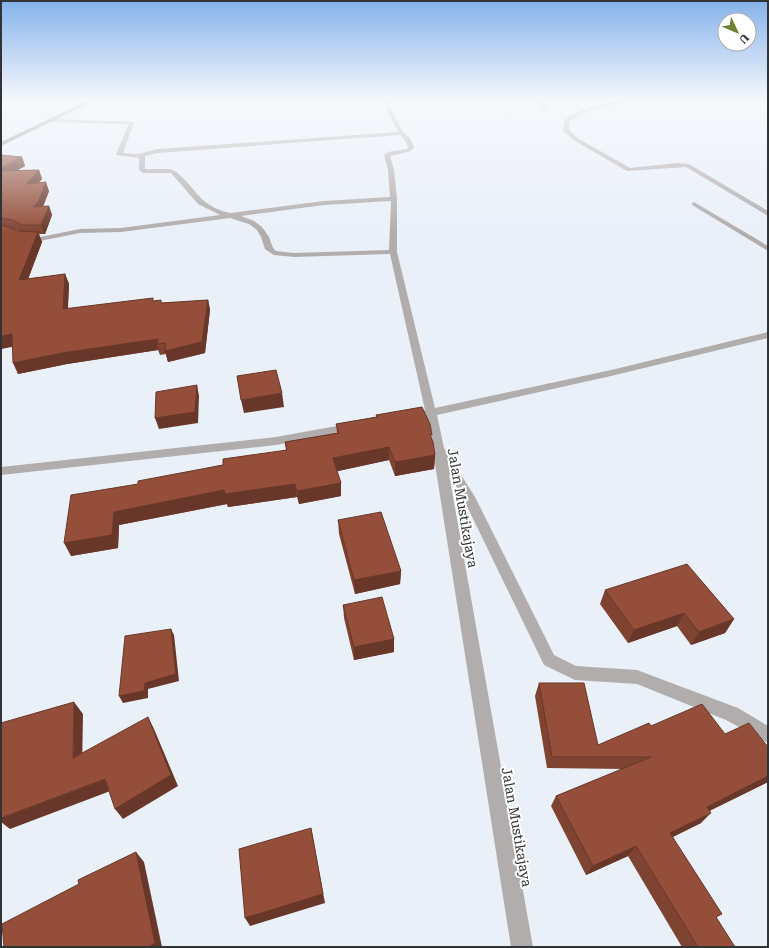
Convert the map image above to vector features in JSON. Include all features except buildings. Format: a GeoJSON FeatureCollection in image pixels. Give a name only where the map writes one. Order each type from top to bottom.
{"type":"FeatureCollection","features":[{"type":"Feature","properties":{"kind":"street"},"geometry":{"type":"LineString","coordinates":[[123,144],[119,154],[140,155],[158,151],[249,144]]}},
{"type":"Feature","properties":{"kind":"street","name":"Jalan Mustikajaya"},"geometry":{"type":"LineString","coordinates":[[410,144],[411,147],[409,150],[390,153],[387,156],[392,170],[394,199],[393,252],[438,445],[522,947]]}},
{"type":"Feature","properties":{"kind":"street"},"geometry":{"type":"LineString","coordinates":[[584,144],[628,170],[677,164],[687,165],[768,214]]}},
{"type":"Feature","properties":{"kind":"street"},"geometry":{"type":"LineString","coordinates":[[140,155],[143,158],[142,170],[145,172],[173,172],[204,205],[218,212],[241,217],[259,227],[267,239],[269,249],[274,253],[294,255],[393,252]]}},
{"type":"Feature","properties":{"kind":"street"},"geometry":{"type":"LineString","coordinates":[[1,230],[14,233],[23,238],[40,239],[80,231],[121,230],[324,203],[394,199]]}},
{"type":"Feature","properties":{"kind":"street"},"geometry":{"type":"LineString","coordinates":[[694,204],[768,249]]}},
{"type":"Feature","properties":{"kind":"street"},"geometry":{"type":"LineString","coordinates":[[416,415],[603,374],[768,335]]}},
{"type":"Feature","properties":{"kind":"street"},"geometry":{"type":"LineString","coordinates":[[1,471],[276,441],[362,426]]}},
{"type":"Feature","properties":{"kind":"street"},"geometry":{"type":"LineString","coordinates":[[438,445],[469,497],[549,660],[575,673],[637,677],[732,714],[768,735]]}}]}
